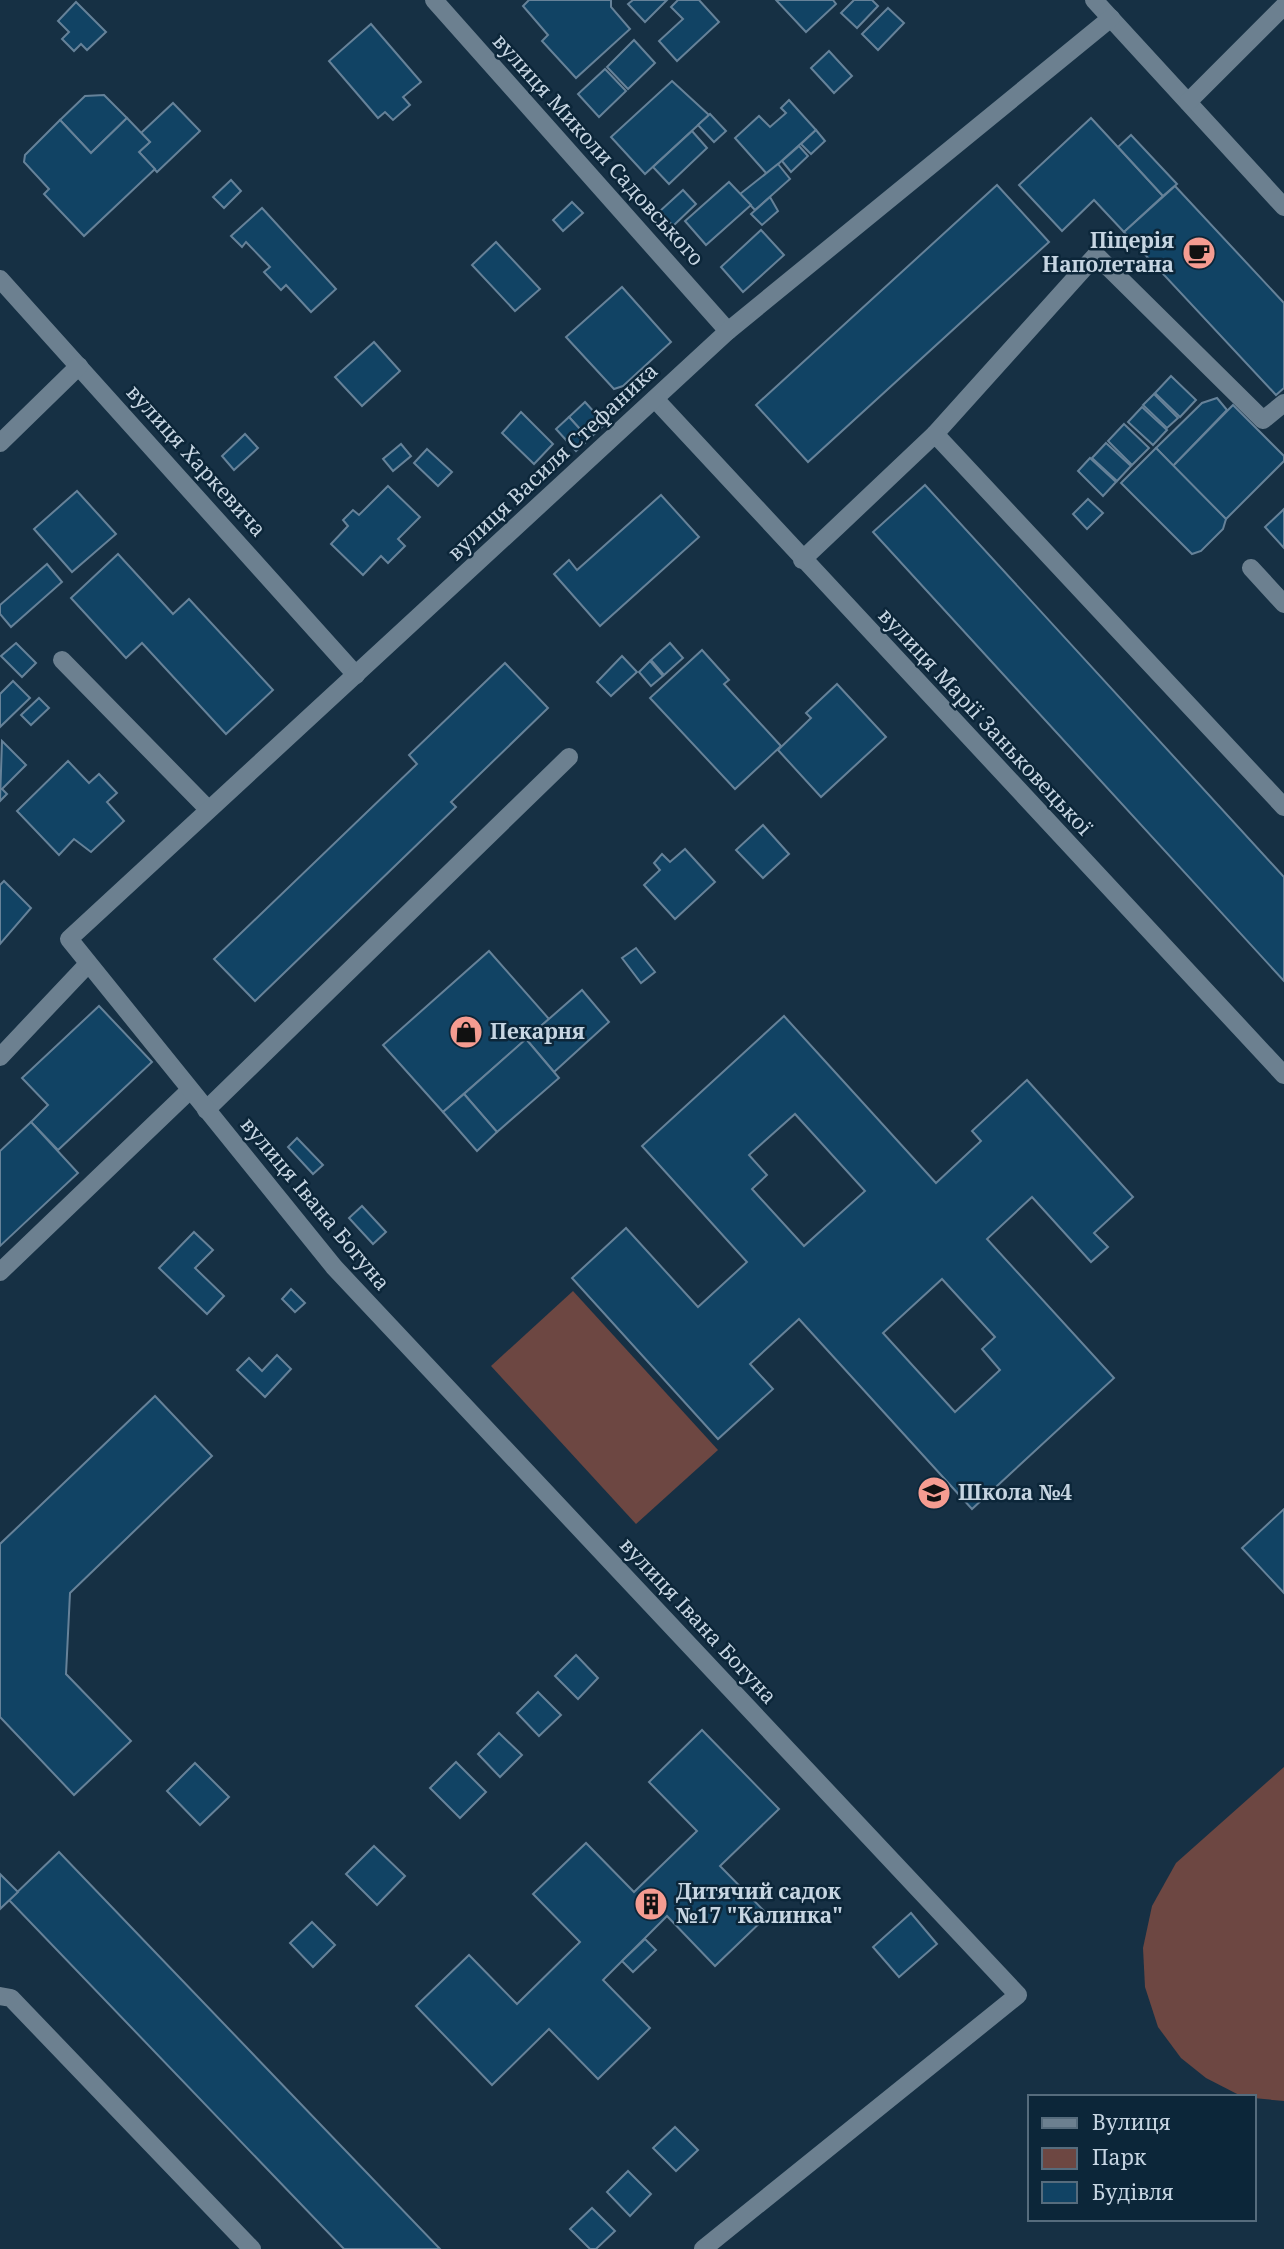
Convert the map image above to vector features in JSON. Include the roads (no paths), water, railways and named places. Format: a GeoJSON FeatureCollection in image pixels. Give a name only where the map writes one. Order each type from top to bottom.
{"type":"FeatureCollection","features":[{"type":"Feature","properties":{"kind":"street","name":"вулиця Миколи Садовського"},"geometry":{"type":"LineString","coordinates":[[435,0],[728,331]]}},
{"type":"Feature","properties":{"kind":"street"},"geometry":{"type":"LineString","coordinates":[[1094,0],[1284,207]]}},
{"type":"Feature","properties":{"kind":"street"},"geometry":{"type":"LineString","coordinates":[[1188,102],[1284,6]]}},
{"type":"Feature","properties":{"kind":"street","name":"вулиця Василя Стефаника"},"geometry":{"type":"LineString","coordinates":[[87,965],[69,939],[208,809],[728,331],[1111,18]]}},
{"type":"Feature","properties":{"kind":"street"},"geometry":{"type":"LineString","coordinates":[[802,560],[935,434],[1096,255],[1263,420],[1284,403]]}},
{"type":"Feature","properties":{"kind":"street","name":"вулиця Харкевича"},"geometry":{"type":"LineString","coordinates":[[0,279],[356,675]]}},
{"type":"Feature","properties":{"kind":"street"},"geometry":{"type":"LineString","coordinates":[[0,443],[79,366]]}},
{"type":"Feature","properties":{"kind":"street","name":"вулиця Марії Заньковецької"},"geometry":{"type":"LineString","coordinates":[[655,399],[1284,1075]]}},
{"type":"Feature","properties":{"kind":"street"},"geometry":{"type":"LineString","coordinates":[[935,434],[1284,807]]}},
{"type":"Feature","properties":{"kind":"street"},"geometry":{"type":"LineString","coordinates":[[1251,568],[1284,604]]}},
{"type":"Feature","properties":{"kind":"street"},"geometry":{"type":"LineString","coordinates":[[62,660],[208,809]]}},
{"type":"Feature","properties":{"kind":"street"},"geometry":{"type":"LineString","coordinates":[[206,1110],[569,757]]}},
{"type":"Feature","properties":{"kind":"street"},"geometry":{"type":"LineString","coordinates":[[0,1058],[87,965]]}},
{"type":"Feature","properties":{"kind":"street","name":"вулиця Івана Богуна"},"geometry":{"type":"LineString","coordinates":[[87,965],[334,1267],[1018,1994],[703,2249]]}},
{"type":"Feature","properties":{"kind":"street"},"geometry":{"type":"LineString","coordinates":[[0,1272],[190,1090]]}},
{"type":"Feature","properties":{"kind":"street"},"geometry":{"type":"LineString","coordinates":[[0,1996],[11,1998],[252,2249]]}},
{"type":"Feature","properties":{"kind":"place","name":"Піцерія Наполетана"},"geometry":{"type":"Point","coordinates":[1199,253]}},
{"type":"Feature","properties":{"kind":"place","name":"Пекарня"},"geometry":{"type":"Point","coordinates":[466,1032]}},
{"type":"Feature","properties":{"kind":"place","name":"Школа №4"},"geometry":{"type":"Point","coordinates":[934,1493]}},
{"type":"Feature","properties":{"kind":"place","name":"Дитячий садок №17 \"Калинка\""},"geometry":{"type":"Point","coordinates":[651,1904]}}]}
